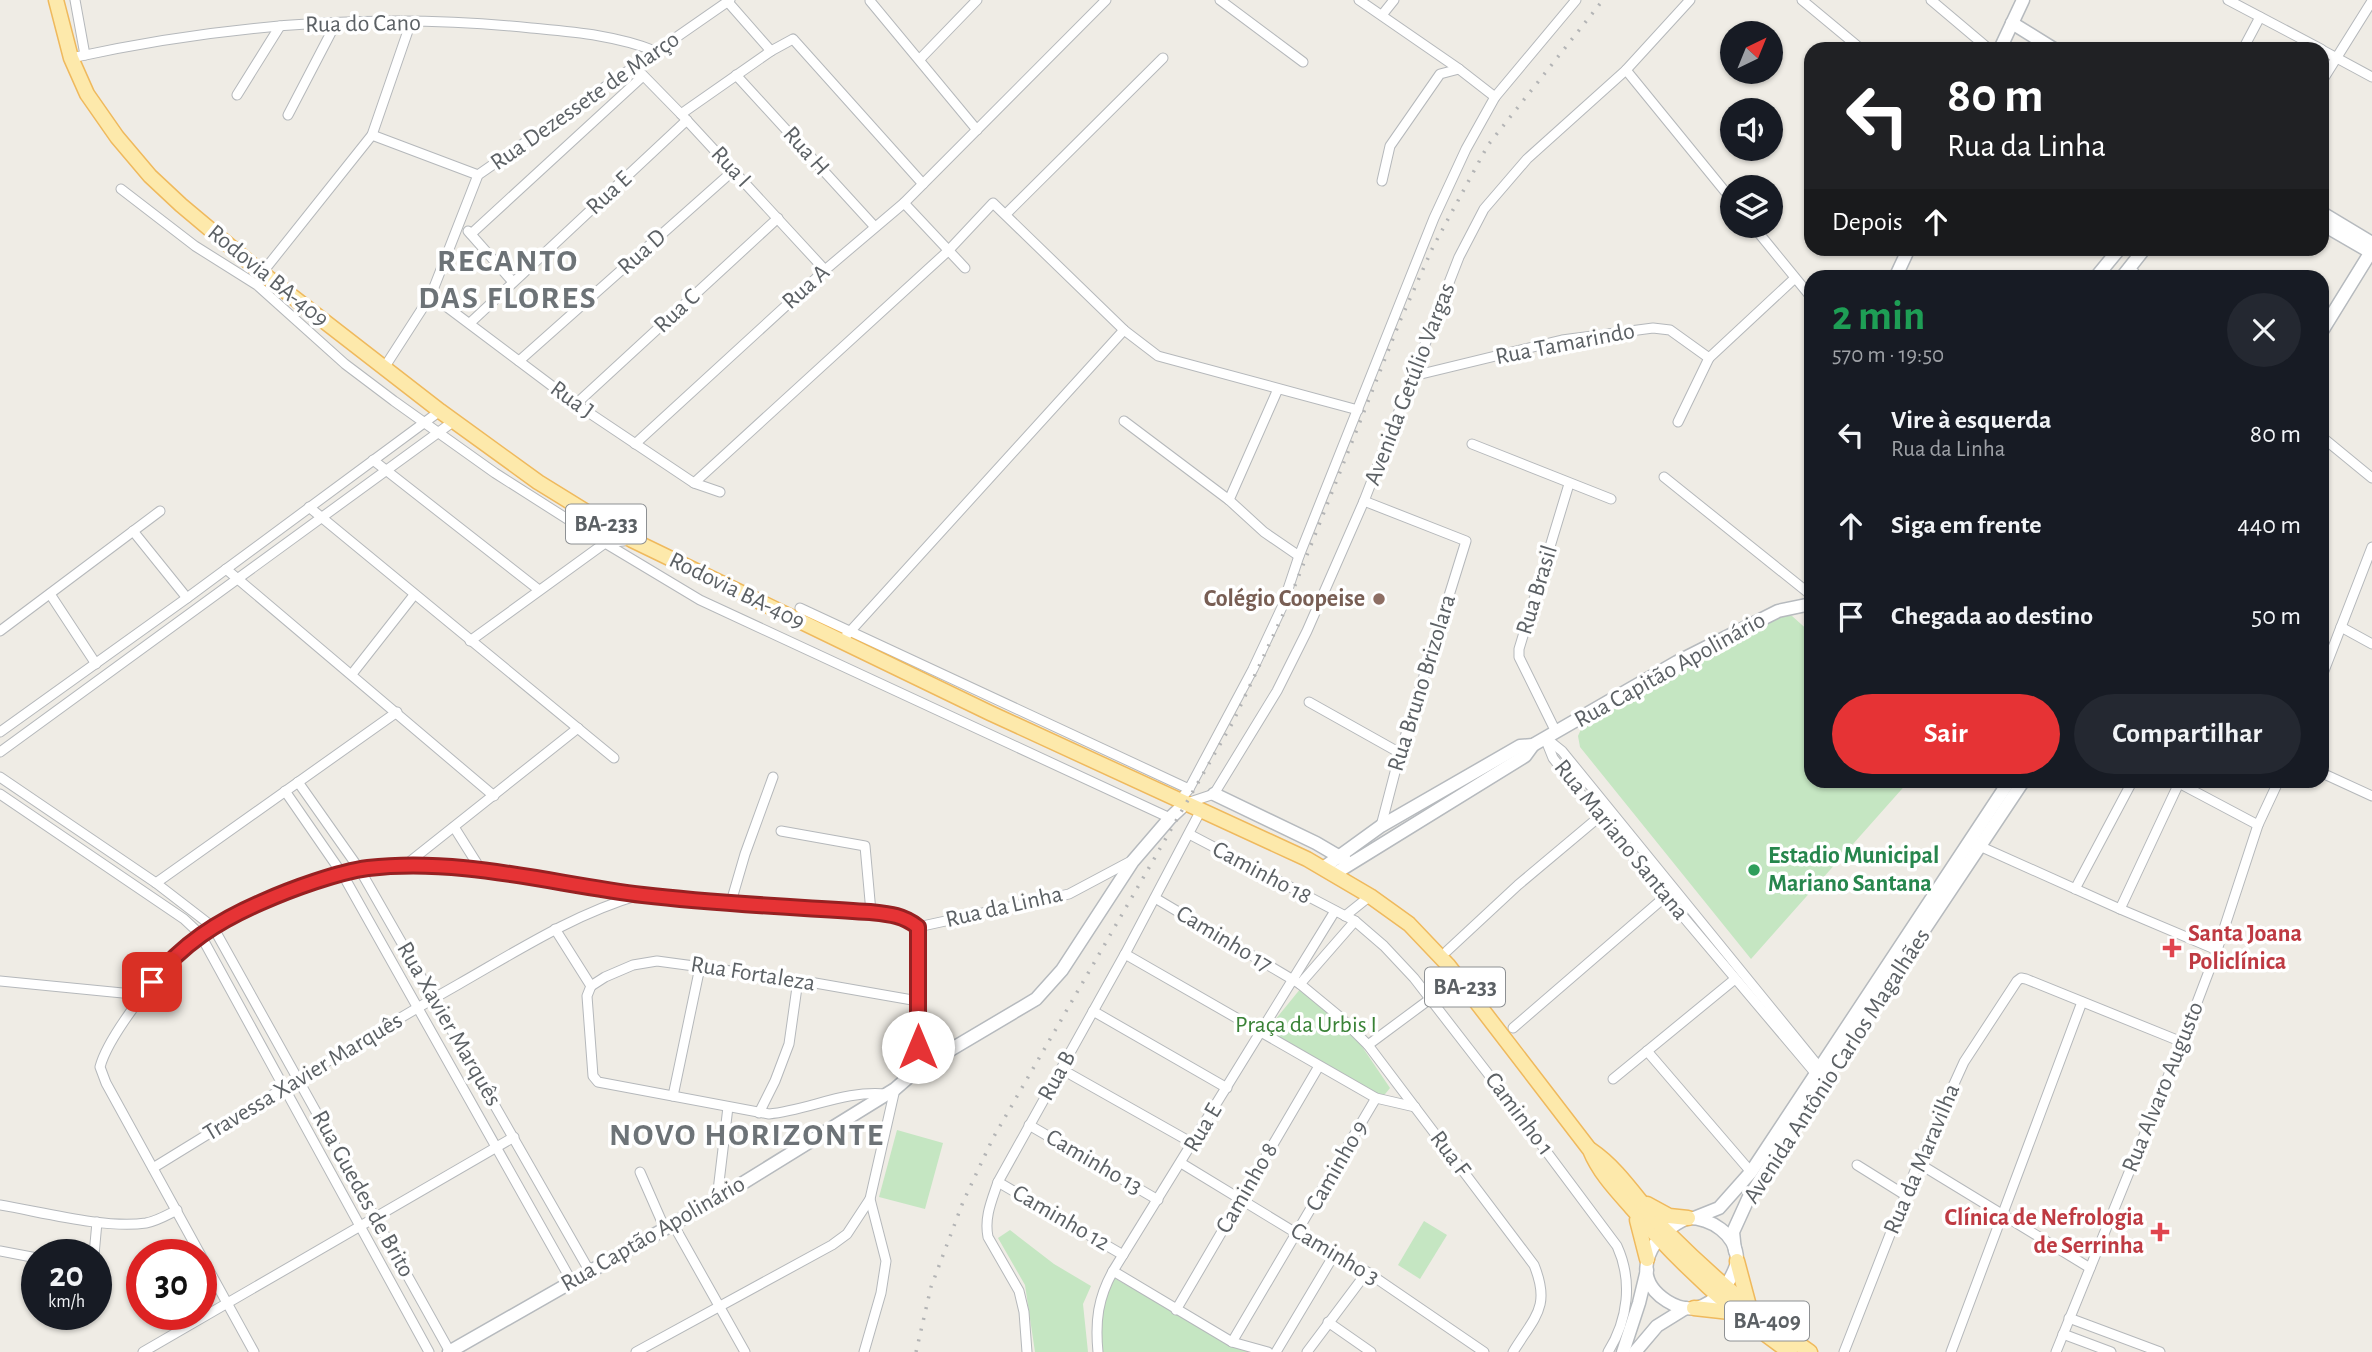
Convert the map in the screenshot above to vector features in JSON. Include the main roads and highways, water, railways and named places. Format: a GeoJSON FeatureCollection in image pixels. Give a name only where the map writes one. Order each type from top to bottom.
{"type":"FeatureCollection","features":[{"type":"Feature","properties":{"kind":"main road","name":"Rodovia BA-409"},"geometry":{"type":"LineString","coordinates":[[56,0],[78,57],[87,94],[117,137],[150,176],[262,273],[440,411],[538,482],[632,540],[1185,797],[1201,810],[1307,859],[1370,896],[1409,924],[1448,965],[1590,1150],[1605,1160],[1631,1200]]}},
{"type":"Feature","properties":{"kind":"main road"},"geometry":{"type":"LineString","coordinates":[[1631,1200],[1669,1216],[1691,1218]]}},
{"type":"Feature","properties":{"kind":"main road"},"geometry":{"type":"LineString","coordinates":[[1631,1200],[1647,1264]]}},
{"type":"Feature","properties":{"kind":"main road","name":"BA-233"},"geometry":{"type":"LineString","coordinates":[[1631,1200],[1662,1235],[1790,1352]]}},
{"type":"Feature","properties":{"kind":"main road"},"geometry":{"type":"LineString","coordinates":[[1690,1308],[1744,1309],[1736,1256]]}},
{"type":"Feature","properties":{"kind":"main road","name":"BA-409"},"geometry":{"type":"LineString","coordinates":[[1744,1309],[1810,1352]]}},
{"type":"Feature","properties":{"kind":"railway"},"geometry":{"type":"LineString","coordinates":[[916,1352],[931,1287],[963,1202],[993,1138],[1233,722],[1286,608],[1400,321],[1433,247],[1488,145],[1603,0]]}},
{"type":"Feature","properties":{"kind":"place","name":"Colégio Coopeise"},"geometry":{"type":"Point","coordinates":[1379,599]}},
{"type":"Feature","properties":{"kind":"place","name":"Estadio Municipal Mariano Santana"},"geometry":{"type":"Point","coordinates":[1754,870]}},
{"type":"Feature","properties":{"kind":"place","name":"Santa Joana Policlínica"},"geometry":{"type":"Point","coordinates":[2172,948]}},
{"type":"Feature","properties":{"kind":"place","name":"Clínica de Nefrologia de Serrinha"},"geometry":{"type":"Point","coordinates":[2160,1232]}},
{"type":"Feature","properties":{"kind":"district","name":"RECANTO DAS FLORES"},"geometry":{"type":"Point","coordinates":[508,280]}},
{"type":"Feature","properties":{"kind":"district","name":"NOVO HORIZONTE"},"geometry":{"type":"Point","coordinates":[747,1135]}},
{"type":"Feature","properties":{"kind":"park label","name":"Praça da Urbis I"},"geometry":{"type":"Point","coordinates":[1306,1025]}}]}
